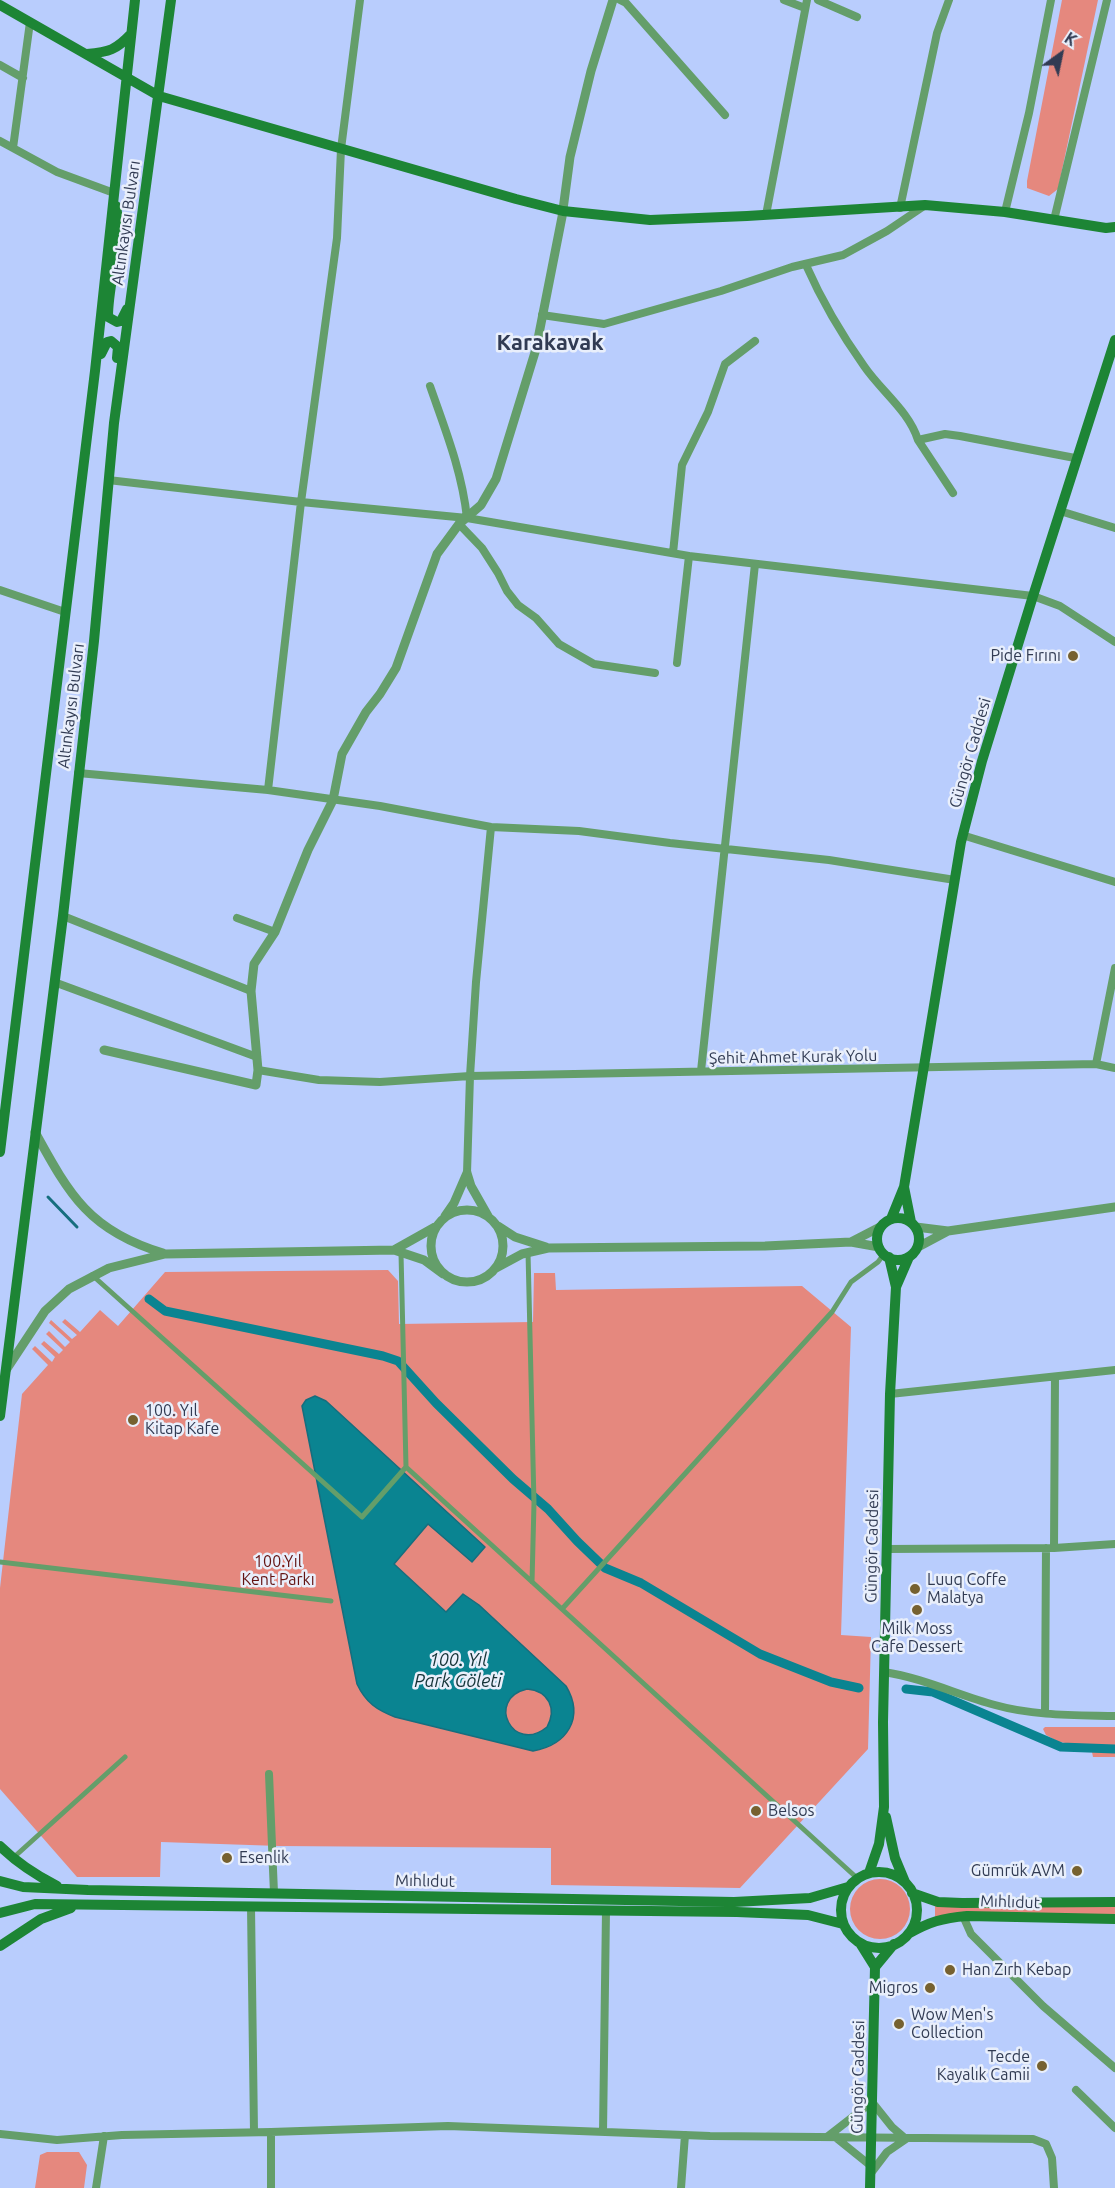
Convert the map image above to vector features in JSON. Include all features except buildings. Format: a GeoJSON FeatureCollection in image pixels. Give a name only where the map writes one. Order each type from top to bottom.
{"type":"FeatureCollection","features":[{"type":"Feature","properties":{"kind":"main road","name":"Altınkayısı Bulvarı"},"geometry":{"type":"LineString","coordinates":[[0,1152],[2,1117],[93,384],[135,0]]}},
{"type":"Feature","properties":{"kind":"main road","name":"Altınkayısı Bulvarı"},"geometry":{"type":"LineString","coordinates":[[0,1416],[63,916],[94,641],[111,450],[171,0]]}},
{"type":"Feature","properties":{"kind":"main road"},"geometry":{"type":"LineString","coordinates":[[0,4],[159,96],[563,211],[650,220],[925,205],[1005,212],[1110,228],[1115,236]]}},
{"type":"Feature","properties":{"kind":"main road"},"geometry":{"type":"LineString","coordinates":[[87,54],[111,51],[121,45],[131,34]]}},
{"type":"Feature","properties":{"kind":"main road"},"geometry":{"type":"LineString","coordinates":[[114,194],[119,219],[118,249],[108,317],[117,322],[121,321],[131,298]]}},
{"type":"Feature","properties":{"kind":"main road"},"geometry":{"type":"LineString","coordinates":[[93,384],[104,345],[107,342],[115,343],[118,347],[109,428],[111,450]]}},
{"type":"Feature","properties":{"kind":"main road","name":"Güngör Caddesi"},"geometry":{"type":"LineString","coordinates":[[891,1219],[904,1186],[962,835],[982,761],[1075,458],[1114,345]]}},
{"type":"Feature","properties":{"kind":"main road","name":"Güngör Caddesi"},"geometry":{"type":"LineString","coordinates":[[904,1186],[914,1224]]}},
{"type":"Feature","properties":{"kind":"main road"},"geometry":{"type":"LineString","coordinates":[[898,1217],[914,1224],[920,1240],[918,1247],[909,1257],[895,1260],[884,1253],[878,1234],[880,1227],[898,1217]]}},
{"type":"Feature","properties":{"kind":"main road","name":"Güngör Caddesi"},"geometry":{"type":"LineString","coordinates":[[884,1253],[896,1287]]}},
{"type":"Feature","properties":{"kind":"main road","name":"Güngör Caddesi"},"geometry":{"type":"LineString","coordinates":[[884,1807],[884,1672],[890,1394],[896,1287],[909,1257]]}},
{"type":"Feature","properties":{"kind":"main road"},"geometry":{"type":"LineString","coordinates":[[869,1873],[879,1844],[884,1807]]}},
{"type":"Feature","properties":{"kind":"main road"},"geometry":{"type":"LineString","coordinates":[[884,1807],[896,1858],[916,1905],[916,1917],[907,1934],[894,1944],[875,1967],[860,1943],[850,1935],[843,1924],[840,1911],[842,1898],[857,1878],[869,1873],[888,1873],[905,1882]]}},
{"type":"Feature","properties":{"kind":"main road"},"geometry":{"type":"LineString","coordinates":[[0,1846],[36,1875],[63,1888]]}},
{"type":"Feature","properties":{"kind":"main road","name":"Mıhlıdut"},"geometry":{"type":"LineString","coordinates":[[0,1881],[23,1887],[734,1902],[810,1898],[848,1887]]}},
{"type":"Feature","properties":{"kind":"main road","name":"Mıhlıdut"},"geometry":{"type":"LineString","coordinates":[[912,1893],[938,1902],[956,1903],[1115,1902]]}},
{"type":"Feature","properties":{"kind":"main road","name":"Mıhlıdut"},"geometry":{"type":"LineString","coordinates":[[0,1913],[35,1904],[606,1911],[808,1915],[843,1924]]}},
{"type":"Feature","properties":{"kind":"main road"},"geometry":{"type":"LineString","coordinates":[[0,1946],[41,1919],[77,1906]]}},
{"type":"Feature","properties":{"kind":"main road","name":"Mıhlıdut"},"geometry":{"type":"LineString","coordinates":[[907,1934],[945,1917],[1115,1919]]}},
{"type":"Feature","properties":{"kind":"main road"},"geometry":{"type":"LineString","coordinates":[[860,1943],[872,1947],[894,1944]]}},
{"type":"Feature","properties":{"kind":"main road","name":"Güngör Caddesi"},"geometry":{"type":"LineString","coordinates":[[870,2188],[875,1967]]}},
{"type":"Feature","properties":{"kind":"street"},"geometry":{"type":"LineString","coordinates":[[268,790],[300,502],[337,238],[341,149],[360,0]]}},
{"type":"Feature","properties":{"kind":"street"},"geometry":{"type":"LineString","coordinates":[[104,1050],[256,1085],[258,1070],[251,991],[254,964],[275,932],[308,850],[333,800],[342,754],[366,712],[396,668],[437,554],[463,521],[481,505],[496,479],[536,349],[563,211],[570,157],[588,81],[613,0]]}},
{"type":"Feature","properties":{"kind":"street"},"geometry":{"type":"LineString","coordinates":[[620,0],[626,3],[725,116]]}},
{"type":"Feature","properties":{"kind":"street"},"geometry":{"type":"LineString","coordinates":[[766,215],[806,4],[784,0]]}},
{"type":"Feature","properties":{"kind":"street"},"geometry":{"type":"LineString","coordinates":[[818,0],[857,17]]}},
{"type":"Feature","properties":{"kind":"street"},"geometry":{"type":"LineString","coordinates":[[900,208],[937,33],[949,0]]}},
{"type":"Feature","properties":{"kind":"street"},"geometry":{"type":"LineString","coordinates":[[1005,212],[1029,113],[1052,0]]}},
{"type":"Feature","properties":{"kind":"street"},"geometry":{"type":"LineString","coordinates":[[1054,220],[1107,0]]}},
{"type":"Feature","properties":{"kind":"street"},"geometry":{"type":"LineString","coordinates":[[13,148],[30,22]]}},
{"type":"Feature","properties":{"kind":"street"},"geometry":{"type":"LineString","coordinates":[[0,65],[23,78]]}},
{"type":"Feature","properties":{"kind":"street"},"geometry":{"type":"LineString","coordinates":[[0,141],[57,172],[114,194]]}},
{"type":"Feature","properties":{"kind":"street"},"geometry":{"type":"LineString","coordinates":[[542,315],[604,324],[843,255],[886,231],[925,205]]}},
{"type":"Feature","properties":{"kind":"street"},"geometry":{"type":"LineString","coordinates":[[806,265],[816,288],[864,366],[914,427],[918,440],[953,493]]}},
{"type":"Feature","properties":{"kind":"street"},"geometry":{"type":"LineString","coordinates":[[673,553],[682,465],[708,412],[725,364],[755,341]]}},
{"type":"Feature","properties":{"kind":"street"},"geometry":{"type":"LineString","coordinates":[[430,386],[454,453],[465,496],[463,521],[498,573],[507,591],[559,644],[594,664],[655,673]]}},
{"type":"Feature","properties":{"kind":"street"},"geometry":{"type":"LineString","coordinates":[[918,440],[945,434],[1075,458]]}},
{"type":"Feature","properties":{"kind":"street"},"geometry":{"type":"LineString","coordinates":[[108,480],[463,521],[689,556],[1033,596],[1060,606],[1115,642]]}},
{"type":"Feature","properties":{"kind":"street"},"geometry":{"type":"LineString","coordinates":[[1060,511],[1115,528]]}},
{"type":"Feature","properties":{"kind":"street"},"geometry":{"type":"LineString","coordinates":[[677,663],[689,556]]}},
{"type":"Feature","properties":{"kind":"street"},"geometry":{"type":"LineString","coordinates":[[701,1071],[755,564]]}},
{"type":"Feature","properties":{"kind":"street"},"geometry":{"type":"LineString","coordinates":[[0,590],[65,612]]}},
{"type":"Feature","properties":{"kind":"street"},"geometry":{"type":"LineString","coordinates":[[78,774],[268,790],[380,806],[491,827],[579,831],[829,860],[955,880]]}},
{"type":"Feature","properties":{"kind":"street"},"geometry":{"type":"LineString","coordinates":[[491,827],[476,982],[467,1173],[471,1186],[488,1217],[496,1225],[516,1237],[548,1248]]}},
{"type":"Feature","properties":{"kind":"street"},"geometry":{"type":"LineString","coordinates":[[962,835],[1115,882]]}},
{"type":"Feature","properties":{"kind":"street"},"geometry":{"type":"LineString","coordinates":[[63,916],[251,991]]}},
{"type":"Feature","properties":{"kind":"street"},"geometry":{"type":"LineString","coordinates":[[237,918],[275,932]]}},
{"type":"Feature","properties":{"kind":"street"},"geometry":{"type":"LineString","coordinates":[[1096,1064],[1115,968]]}},
{"type":"Feature","properties":{"kind":"street"},"geometry":{"type":"LineString","coordinates":[[54,982],[257,1057]]}},
{"type":"Feature","properties":{"kind":"street","name":"Şehit Ahmet Kurak Yolu"},"geometry":{"type":"LineString","coordinates":[[258,1070],[319,1080],[380,1082],[470,1076],[701,1071],[1096,1064],[1115,1068]]}},
{"type":"Feature","properties":{"kind":"street"},"geometry":{"type":"LineString","coordinates":[[35,1132],[58,1174],[87,1211],[126,1240],[165,1254]]}},
{"type":"Feature","properties":{"kind":"street"},"geometry":{"type":"LineString","coordinates":[[398,1252],[435,1227],[444,1218],[457,1197],[467,1173]]}},
{"type":"Feature","properties":{"kind":"street"},"geometry":{"type":"LineString","coordinates":[[914,1224],[948,1231],[1115,1207]]}},
{"type":"Feature","properties":{"kind":"street"},"geometry":{"type":"LineString","coordinates":[[444,1218],[455,1212],[467,1210],[488,1217]]}},
{"type":"Feature","properties":{"kind":"street"},"geometry":{"type":"LineString","coordinates":[[496,1225],[503,1247],[496,1268]]}},
{"type":"Feature","properties":{"kind":"street"},"geometry":{"type":"LineString","coordinates":[[435,1227],[431,1239],[431,1252],[435,1264],[443,1274]]}},
{"type":"Feature","properties":{"kind":"street"},"geometry":{"type":"LineString","coordinates":[[851,1242],[880,1227]]}},
{"type":"Feature","properties":{"kind":"street"},"geometry":{"type":"LineString","coordinates":[[918,1247],[948,1231]]}},
{"type":"Feature","properties":{"kind":"street"},"geometry":{"type":"LineString","coordinates":[[6,1370],[45,1311],[69,1289],[109,1268],[165,1254],[398,1252],[424,1260],[454,1280],[466,1282],[477,1281],[488,1276],[512,1258],[548,1248],[765,1246],[851,1242],[884,1253],[878,1262],[850,1282],[832,1312],[562,1609]]}},
{"type":"Feature","properties":{"kind":"street"},"geometry":{"type":"LineString","coordinates":[[92,1275],[362,1517],[406,1467],[404,1360],[398,1252]]}},
{"type":"Feature","properties":{"kind":"street"},"geometry":{"type":"LineString","coordinates":[[528,1252],[534,1503],[532,1582]]}},
{"type":"Feature","properties":{"kind":"street"},"geometry":{"type":"LineString","coordinates":[[890,1394],[1115,1370]]}},
{"type":"Feature","properties":{"kind":"street"},"geometry":{"type":"LineString","coordinates":[[1045,1713],[1055,1377]]}},
{"type":"Feature","properties":{"kind":"street"},"geometry":{"type":"LineString","coordinates":[[406,1467],[857,1878]]}},
{"type":"Feature","properties":{"kind":"street"},"geometry":{"type":"LineString","coordinates":[[887,1549],[1050,1548],[1115,1544]]}},
{"type":"Feature","properties":{"kind":"street"},"geometry":{"type":"LineString","coordinates":[[0,1562],[331,1601]]}},
{"type":"Feature","properties":{"kind":"street"},"geometry":{"type":"LineString","coordinates":[[884,1672],[906,1676],[994,1705],[1034,1714],[1115,1716]]}},
{"type":"Feature","properties":{"kind":"street"},"geometry":{"type":"LineString","coordinates":[[13,1858],[125,1757]]}},
{"type":"Feature","properties":{"kind":"street"},"geometry":{"type":"LineString","coordinates":[[269,1774],[274,1893]]}},
{"type":"Feature","properties":{"kind":"street"},"geometry":{"type":"LineString","coordinates":[[251,1907],[254,2132]]}},
{"type":"Feature","properties":{"kind":"street"},"geometry":{"type":"LineString","coordinates":[[603,2132],[606,1911]]}},
{"type":"Feature","properties":{"kind":"street"},"geometry":{"type":"LineString","coordinates":[[963,1916],[971,1934],[1043,2006],[1115,2068]]}},
{"type":"Feature","properties":{"kind":"street"},"geometry":{"type":"LineString","coordinates":[[1076,2090],[1115,2128]]}},
{"type":"Feature","properties":{"kind":"street"},"geometry":{"type":"LineString","coordinates":[[831,2137],[872,2102],[892,2127],[906,2139]]}},
{"type":"Feature","properties":{"kind":"street"},"geometry":{"type":"LineString","coordinates":[[0,2133],[57,2140],[104,2136],[448,2126],[685,2135],[1033,2139],[1046,2144],[1052,2157],[1054,2188]]}},
{"type":"Feature","properties":{"kind":"street"},"geometry":{"type":"LineString","coordinates":[[271,2132],[271,2188]]}},
{"type":"Feature","properties":{"kind":"street"},"geometry":{"type":"LineString","coordinates":[[681,2188],[685,2135]]}},
{"type":"Feature","properties":{"kind":"street"},"geometry":{"type":"LineString","coordinates":[[96,2188],[104,2136]]}},
{"type":"Feature","properties":{"kind":"street"},"geometry":{"type":"LineString","coordinates":[[831,2137],[871,2170],[887,2152],[906,2139]]}},
{"type":"Feature","properties":{"kind":"green space"},"geometry":{"type":"Polygon","coordinates":[[[1062,0],[1098,0],[1058,189],[1049,196],[1027,188],[1027,181],[1062,0]]]}},
{"type":"Feature","properties":{"kind":"green space","name":"100.Yıl Kent Parkı"},"geometry":{"type":"Polygon","coordinates":[[[388,1270],[398,1281],[399,1324],[533,1322],[534,1273],[555,1273],[556,1290],[802,1286],[851,1327],[841,1635],[871,1637],[868,1749],[740,1888],[551,1885],[551,1848],[279,1846],[161,1842],[160,1877],[77,1877],[0,1789],[0,1588],[22,1394],[48,1365],[32,1349],[35,1346],[52,1362],[55,1357],[41,1344],[44,1341],[59,1354],[63,1350],[46,1334],[49,1331],[65,1347],[70,1342],[49,1323],[51,1320],[72,1339],[77,1335],[62,1322],[65,1319],[80,1332],[100,1310],[118,1326],[165,1272],[388,1270]]]}},
{"type":"Feature","properties":{"kind":"green space"},"geometry":{"type":"Polygon","coordinates":[[[1045,1727],[1115,1727],[1115,1757],[1093,1757],[1091,1747],[1059,1742],[1046,1735],[1043,1729],[1045,1727]]]}},
{"type":"Feature","properties":{"kind":"green space"},"geometry":{"type":"Polygon","coordinates":[[[880,1879],[897,1884],[905,1892],[910,1909],[905,1926],[897,1934],[880,1939],[863,1934],[855,1926],[850,1909],[855,1892],[863,1884],[880,1879]]]}},
{"type":"Feature","properties":{"kind":"green space"},"geometry":{"type":"Polygon","coordinates":[[[935,1905],[1115,1907],[1115,1914],[935,1918],[935,1905]]]}},
{"type":"Feature","properties":{"kind":"green space"},"geometry":{"type":"Polygon","coordinates":[[[47,2152],[79,2152],[87,2165],[84,2188],[35,2188],[40,2155],[47,2152]]]}},
{"type":"Feature","properties":{"kind":"water","name":"100. Yıl Park Göleti"},"geometry":{"type":"Polygon","coordinates":[[[315,1396],[326,1401],[485,1547],[472,1562],[428,1524],[394,1564],[446,1612],[463,1594],[479,1605],[566,1686],[574,1709],[573,1719],[563,1736],[555,1743],[533,1751],[395,1717],[377,1708],[364,1696],[357,1684],[302,1406],[306,1400],[315,1396]],[[527,1689],[514,1695],[508,1703],[506,1713],[509,1722],[515,1730],[524,1734],[535,1734],[547,1727],[550,1720],[549,1702],[546,1697],[535,1690],[527,1689]]]}},
{"type":"Feature","properties":{"kind":"waterway"},"geometry":{"type":"LineString","coordinates":[[48,1197],[77,1227]]}},
{"type":"Feature","properties":{"kind":"waterway"},"geometry":{"type":"LineString","coordinates":[[149,1299],[165,1311],[398,1361],[436,1403],[513,1479],[548,1509],[605,1568],[641,1583],[760,1654],[831,1682],[859,1688]]}},
{"type":"Feature","properties":{"kind":"waterway"},"geometry":{"type":"LineString","coordinates":[[906,1689],[933,1692],[1061,1747],[1115,1749]]}},
{"type":"Feature","properties":{"kind":"place","name":"Pide Fırını"},"geometry":{"type":"Point","coordinates":[1073,656]}},
{"type":"Feature","properties":{"kind":"place","name":"100. Yıl Kitap Kafe"},"geometry":{"type":"Point","coordinates":[133,1420]}},
{"type":"Feature","properties":{"kind":"place","name":"Luuq Coffe Malatya"},"geometry":{"type":"Point","coordinates":[915,1589]}},
{"type":"Feature","properties":{"kind":"place","name":"Milk Moss Cafe Dessert"},"geometry":{"type":"Point","coordinates":[917,1610]}},
{"type":"Feature","properties":{"kind":"place","name":"Belsos"},"geometry":{"type":"Point","coordinates":[756,1811]}},
{"type":"Feature","properties":{"kind":"place","name":"Esenlik"},"geometry":{"type":"Point","coordinates":[227,1858]}},
{"type":"Feature","properties":{"kind":"place","name":"Gümrük AVM"},"geometry":{"type":"Point","coordinates":[1077,1871]}},
{"type":"Feature","properties":{"kind":"place","name":"Han Zırh Kebap"},"geometry":{"type":"Point","coordinates":[950,1970]}},
{"type":"Feature","properties":{"kind":"place","name":"Migros"},"geometry":{"type":"Point","coordinates":[930,1988]}},
{"type":"Feature","properties":{"kind":"place","name":"Wow Men's Collection"},"geometry":{"type":"Point","coordinates":[899,2024]}},
{"type":"Feature","properties":{"kind":"place","name":"Tecde Kayalık Camii"},"geometry":{"type":"Point","coordinates":[1042,2066]}},
{"type":"Feature","properties":{"kind":"district","name":"Karakavak"},"geometry":{"type":"Point","coordinates":[550,343]}}]}
